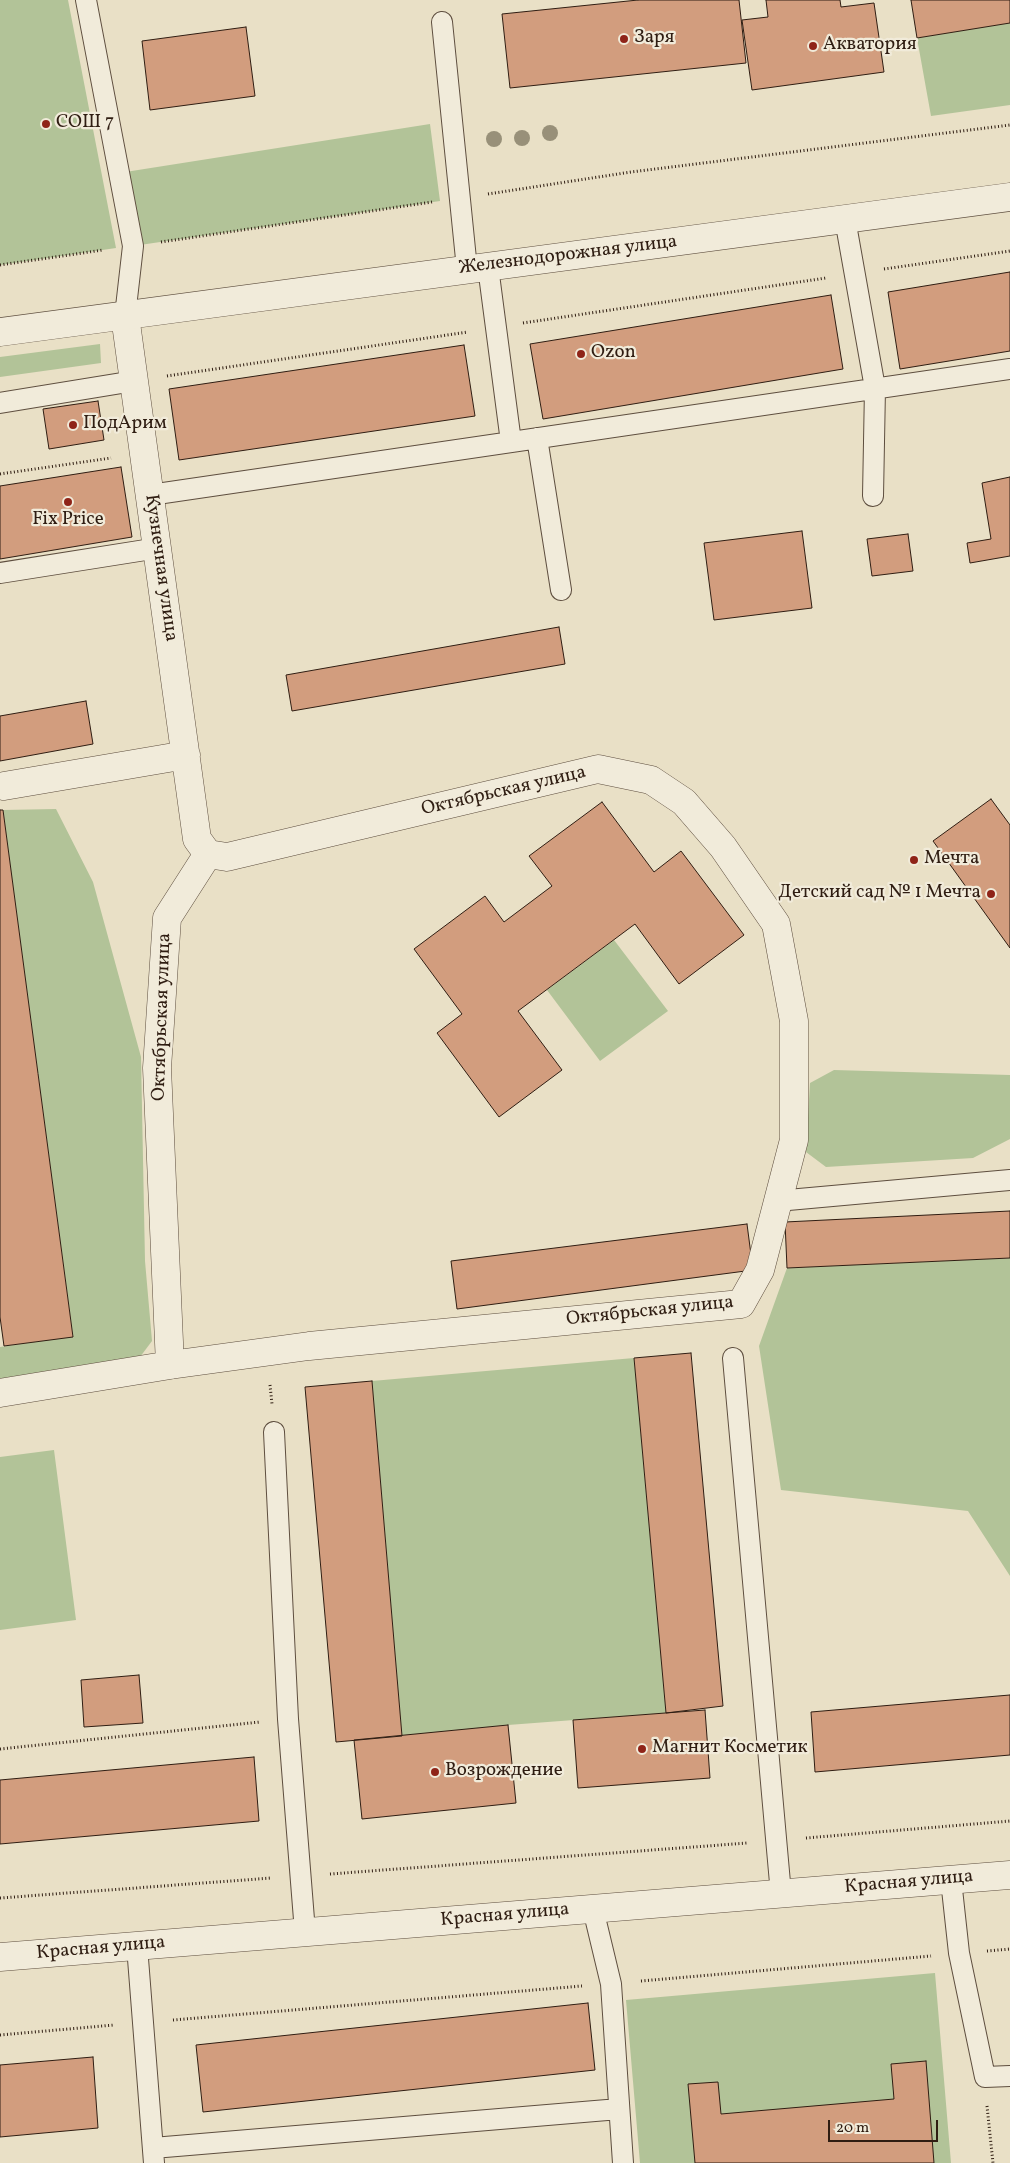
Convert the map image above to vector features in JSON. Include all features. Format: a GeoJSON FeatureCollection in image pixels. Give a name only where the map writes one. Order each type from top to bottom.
{"type":"FeatureCollection","features":[{"type":"Feature","properties":{"kind":"street","name":"Железнодорожная улица"},"geometry":{"type":"LineString","coordinates":[[0,332],[1010,198]]}},
{"type":"Feature","properties":{"kind":"street"},"geometry":{"type":"LineString","coordinates":[[126,316],[134,381]]}},
{"type":"Feature","properties":{"kind":"street","name":"Кузнечная улица"},"geometry":{"type":"LineString","coordinates":[[134,381],[197,839],[208,854]]}},
{"type":"Feature","properties":{"kind":"street"},"geometry":{"type":"LineString","coordinates":[[4,786],[186,754]]}},
{"type":"Feature","properties":{"kind":"street","name":"Октябрьская улица"},"geometry":{"type":"LineString","coordinates":[[0,1393],[170,1365],[266,1352],[741,1304],[760,1270],[794,1140],[794,1021],[776,924],[723,847],[684,802],[651,780],[598,769],[227,857],[208,854],[167,918],[157,1068],[170,1365]]}},
{"type":"Feature","properties":{"kind":"street","name":"Красная улица"},"geometry":{"type":"LineString","coordinates":[[0,1957],[1010,1875]]}},
{"type":"Feature","properties":{"kind":"lane"},"geometry":{"type":"LineString","coordinates":[[86,0],[133,246],[126,316]]}},
{"type":"Feature","properties":{"kind":"lane"},"geometry":{"type":"LineString","coordinates":[[442,22],[460,198],[496,327],[511,442]]}},
{"type":"Feature","properties":{"kind":"lane"},"geometry":{"type":"LineString","coordinates":[[845,219],[853,274],[876,388],[873,496]]}},
{"type":"Feature","properties":{"kind":"lane"},"geometry":{"type":"LineString","coordinates":[[150,494],[1010,369]]}},
{"type":"Feature","properties":{"kind":"lane"},"geometry":{"type":"LineString","coordinates":[[0,403],[134,381]]}},
{"type":"Feature","properties":{"kind":"lane"},"geometry":{"type":"LineString","coordinates":[[537,438],[561,590]]}},
{"type":"Feature","properties":{"kind":"lane"},"geometry":{"type":"LineString","coordinates":[[0,573],[158,548]]}},
{"type":"Feature","properties":{"kind":"lane"},"geometry":{"type":"LineString","coordinates":[[778,1201],[1010,1180]]}},
{"type":"Feature","properties":{"kind":"lane"},"geometry":{"type":"LineString","coordinates":[[733,1358],[781,1894]]}},
{"type":"Feature","properties":{"kind":"lane"},"geometry":{"type":"LineString","coordinates":[[274,1432],[288,1719],[299,1876],[305,1932]]}},
{"type":"Feature","properties":{"kind":"lane"},"geometry":{"type":"LineString","coordinates":[[951,1880],[959,1953],[984,2077],[1010,2076]]}},
{"type":"Feature","properties":{"kind":"lane"},"geometry":{"type":"LineString","coordinates":[[593,1909],[611,1984],[623,2163]]}},
{"type":"Feature","properties":{"kind":"lane"},"geometry":{"type":"LineString","coordinates":[[137,1946],[154,2155],[619,2109]]}},
{"type":"Feature","properties":{"kind":"path"},"geometry":{"type":"LineString","coordinates":[[0,265],[631,172],[1010,125]]}},
{"type":"Feature","properties":{"kind":"path"},"geometry":{"type":"LineString","coordinates":[[134,381],[1010,251]]}},
{"type":"Feature","properties":{"kind":"path"},"geometry":{"type":"LineString","coordinates":[[0,474],[145,452]]}},
{"type":"Feature","properties":{"kind":"path"},"geometry":{"type":"LineString","coordinates":[[266,1352],[274,1432]]}},
{"type":"Feature","properties":{"kind":"path"},"geometry":{"type":"LineString","coordinates":[[0,1749],[288,1719]]}},
{"type":"Feature","properties":{"kind":"path"},"geometry":{"type":"LineString","coordinates":[[0,1898],[1010,1821]]}},
{"type":"Feature","properties":{"kind":"path"},"geometry":{"type":"LineString","coordinates":[[0,2035],[1010,1949]]}},
{"type":"Feature","properties":{"kind":"path"},"geometry":{"type":"LineString","coordinates":[[984,2077],[993,2163]]}},
{"type":"Feature","properties":{"kind":"green space","name":"СОШ 7"},"geometry":{"type":"Polygon","coordinates":[[[0,0],[68,0],[116,248],[0,265],[0,0]]]}},
{"type":"Feature","properties":{"kind":"green space"},"geometry":{"type":"Polygon","coordinates":[[[1010,23],[1010,105],[931,116],[917,38],[1010,23]]]}},
{"type":"Feature","properties":{"kind":"green space"},"geometry":{"type":"Polygon","coordinates":[[[430,124],[440,201],[133,246],[119,173],[430,124]]]}},
{"type":"Feature","properties":{"kind":"green space"},"geometry":{"type":"Polygon","coordinates":[[[100,344],[101,363],[0,377],[0,357],[100,344]]]}},
{"type":"Feature","properties":{"kind":"green space"},"geometry":{"type":"Polygon","coordinates":[[[56,809],[93,882],[141,1057],[145,1261],[152,1341],[140,1357],[0,1379],[0,1347],[73,1336],[3,810],[56,809]]]}},
{"type":"Feature","properties":{"kind":"green space"},"geometry":{"type":"Polygon","coordinates":[[[614,940],[668,1011],[600,1061],[547,990],[614,940]]]}},
{"type":"Feature","properties":{"kind":"green space"},"geometry":{"type":"Polygon","coordinates":[[[834,1070],[1010,1075],[1010,1139],[973,1158],[826,1167],[806,1152],[810,1083],[834,1070]]]}},
{"type":"Feature","properties":{"kind":"green space"},"geometry":{"type":"Polygon","coordinates":[[[1010,1258],[1010,1576],[968,1511],[781,1490],[759,1346],[787,1268],[1010,1258]]]}},
{"type":"Feature","properties":{"kind":"green space"},"geometry":{"type":"Polygon","coordinates":[[[634,1358],[666,1713],[508,1725],[402,1736],[372,1381],[634,1358]]]}},
{"type":"Feature","properties":{"kind":"green space"},"geometry":{"type":"Polygon","coordinates":[[[54,1450],[76,1620],[0,1630],[0,1457],[54,1450]]]}},
{"type":"Feature","properties":{"kind":"green space"},"geometry":{"type":"Polygon","coordinates":[[[935,1973],[951,2163],[640,2163],[626,2000],[935,1973]]]}},
{"type":"Feature","properties":{"kind":"building","name":"Заря"},"geometry":{"type":"Polygon","coordinates":[[[638,0],[739,0],[746,63],[510,88],[502,14],[638,0]]]}},
{"type":"Feature","properties":{"kind":"building","name":"Акватория"},"geometry":{"type":"Polygon","coordinates":[[[766,0],[840,0],[841,7],[874,3],[884,72],[752,90],[742,20],[768,17],[766,0]]]}},
{"type":"Feature","properties":{"kind":"building"},"geometry":{"type":"Polygon","coordinates":[[[911,0],[1010,0],[1010,23],[917,38],[911,0]]]}},
{"type":"Feature","properties":{"kind":"building"},"geometry":{"type":"Polygon","coordinates":[[[246,27],[255,96],[150,110],[142,41],[246,27]]]}},
{"type":"Feature","properties":{"kind":"building"},"geometry":{"type":"Polygon","coordinates":[[[1010,272],[1010,351],[900,369],[888,292],[1010,272]]]}},
{"type":"Feature","properties":{"kind":"building"},"geometry":{"type":"Polygon","coordinates":[[[831,295],[843,369],[543,419],[530,344],[831,295]]]}},
{"type":"Feature","properties":{"kind":"building"},"geometry":{"type":"Polygon","coordinates":[[[464,345],[475,416],[179,460],[169,389],[464,345]]]}},
{"type":"Feature","properties":{"kind":"building","name":"ПодАрим"},"geometry":{"type":"Polygon","coordinates":[[[98,401],[104,440],[49,449],[43,409],[98,401]]]}},
{"type":"Feature","properties":{"kind":"building"},"geometry":{"type":"Polygon","coordinates":[[[121,467],[132,537],[0,559],[0,486],[121,467]]]}},
{"type":"Feature","properties":{"kind":"building"},"geometry":{"type":"Polygon","coordinates":[[[1010,477],[1010,556],[970,563],[967,543],[991,539],[982,483],[1010,477]]]}},
{"type":"Feature","properties":{"kind":"building"},"geometry":{"type":"Polygon","coordinates":[[[802,531],[812,608],[714,620],[704,543],[802,531]]]}},
{"type":"Feature","properties":{"kind":"building"},"geometry":{"type":"Polygon","coordinates":[[[908,534],[913,571],[872,576],[867,539],[908,534]]]}},
{"type":"Feature","properties":{"kind":"building"},"geometry":{"type":"Polygon","coordinates":[[[559,627],[565,664],[292,711],[286,675],[559,627]]]}},
{"type":"Feature","properties":{"kind":"building"},"geometry":{"type":"Polygon","coordinates":[[[86,701],[93,744],[0,761],[0,716],[86,701]]]}},
{"type":"Feature","properties":{"kind":"building","name":"Детский сад № 1 Мечта"},"geometry":{"type":"Polygon","coordinates":[[[991,799],[1010,825],[1010,948],[933,841],[991,799]]]}},
{"type":"Feature","properties":{"kind":"building"},"geometry":{"type":"Polygon","coordinates":[[[602,802],[654,872],[681,851],[744,935],[679,984],[635,924],[518,1011],[562,1070],[499,1117],[437,1033],[462,1014],[414,949],[485,896],[504,922],[552,886],[529,856],[602,802]]]}},
{"type":"Feature","properties":{"kind":"building"},"geometry":{"type":"Polygon","coordinates":[[[0,810],[3,810],[73,1337],[4,1346],[0,1317],[0,810]]]}},
{"type":"Feature","properties":{"kind":"building"},"geometry":{"type":"Polygon","coordinates":[[[1010,1211],[1010,1258],[787,1268],[785,1222],[1010,1211]]]}},
{"type":"Feature","properties":{"kind":"building"},"geometry":{"type":"Polygon","coordinates":[[[747,1224],[753,1270],[457,1309],[451,1261],[747,1224]]]}},
{"type":"Feature","properties":{"kind":"building"},"geometry":{"type":"Polygon","coordinates":[[[691,1353],[723,1706],[666,1713],[634,1358],[691,1353]]]}},
{"type":"Feature","properties":{"kind":"building"},"geometry":{"type":"Polygon","coordinates":[[[372,1381],[402,1736],[336,1742],[305,1387],[372,1381]]]}},
{"type":"Feature","properties":{"kind":"building"},"geometry":{"type":"Polygon","coordinates":[[[139,1675],[143,1723],[84,1727],[81,1680],[139,1675]]]}},
{"type":"Feature","properties":{"kind":"building"},"geometry":{"type":"Polygon","coordinates":[[[1010,1695],[1010,1755],[815,1772],[811,1712],[1010,1695]]]}},
{"type":"Feature","properties":{"kind":"building","name":"Магнит Косметик"},"geometry":{"type":"Polygon","coordinates":[[[705,1710],[710,1778],[578,1788],[573,1720],[705,1710]]]}},
{"type":"Feature","properties":{"kind":"building","name":"Возрождение"},"geometry":{"type":"Polygon","coordinates":[[[508,1725],[516,1803],[362,1819],[354,1740],[508,1725]]]}},
{"type":"Feature","properties":{"kind":"building"},"geometry":{"type":"Polygon","coordinates":[[[254,1757],[259,1821],[0,1844],[0,1780],[254,1757]]]}},
{"type":"Feature","properties":{"kind":"building"},"geometry":{"type":"Polygon","coordinates":[[[588,2003],[595,2070],[203,2112],[196,2045],[588,2003]]]}},
{"type":"Feature","properties":{"kind":"building"},"geometry":{"type":"Polygon","coordinates":[[[93,2057],[98,2128],[0,2137],[0,2065],[93,2057]]]}},
{"type":"Feature","properties":{"kind":"building"},"geometry":{"type":"Polygon","coordinates":[[[926,2061],[934,2163],[695,2163],[688,2084],[718,2082],[721,2114],[894,2099],[891,2064],[926,2061]]]}},
{"type":"Feature","properties":{"kind":"place","name":"Заря"},"geometry":{"type":"Point","coordinates":[624,39]}},
{"type":"Feature","properties":{"kind":"place","name":"Акватория"},"geometry":{"type":"Point","coordinates":[813,46]}},
{"type":"Feature","properties":{"kind":"place","name":"СОШ 7"},"geometry":{"type":"Point","coordinates":[46,124]}},
{"type":"Feature","properties":{"kind":"place","name":"Ozon"},"geometry":{"type":"Point","coordinates":[581,354]}},
{"type":"Feature","properties":{"kind":"place","name":"ПодАрим"},"geometry":{"type":"Point","coordinates":[73,425]}},
{"type":"Feature","properties":{"kind":"place","name":"Fix Price"},"geometry":{"type":"Point","coordinates":[68,502]}},
{"type":"Feature","properties":{"kind":"place","name":"Мечта"},"geometry":{"type":"Point","coordinates":[914,860]}},
{"type":"Feature","properties":{"kind":"place","name":"Детский сад № 1 Мечта"},"geometry":{"type":"Point","coordinates":[991,894]}},
{"type":"Feature","properties":{"kind":"place","name":"Магнит Косметик"},"geometry":{"type":"Point","coordinates":[642,1749]}},
{"type":"Feature","properties":{"kind":"place","name":"Возрождение"},"geometry":{"type":"Point","coordinates":[435,1772]}}]}
